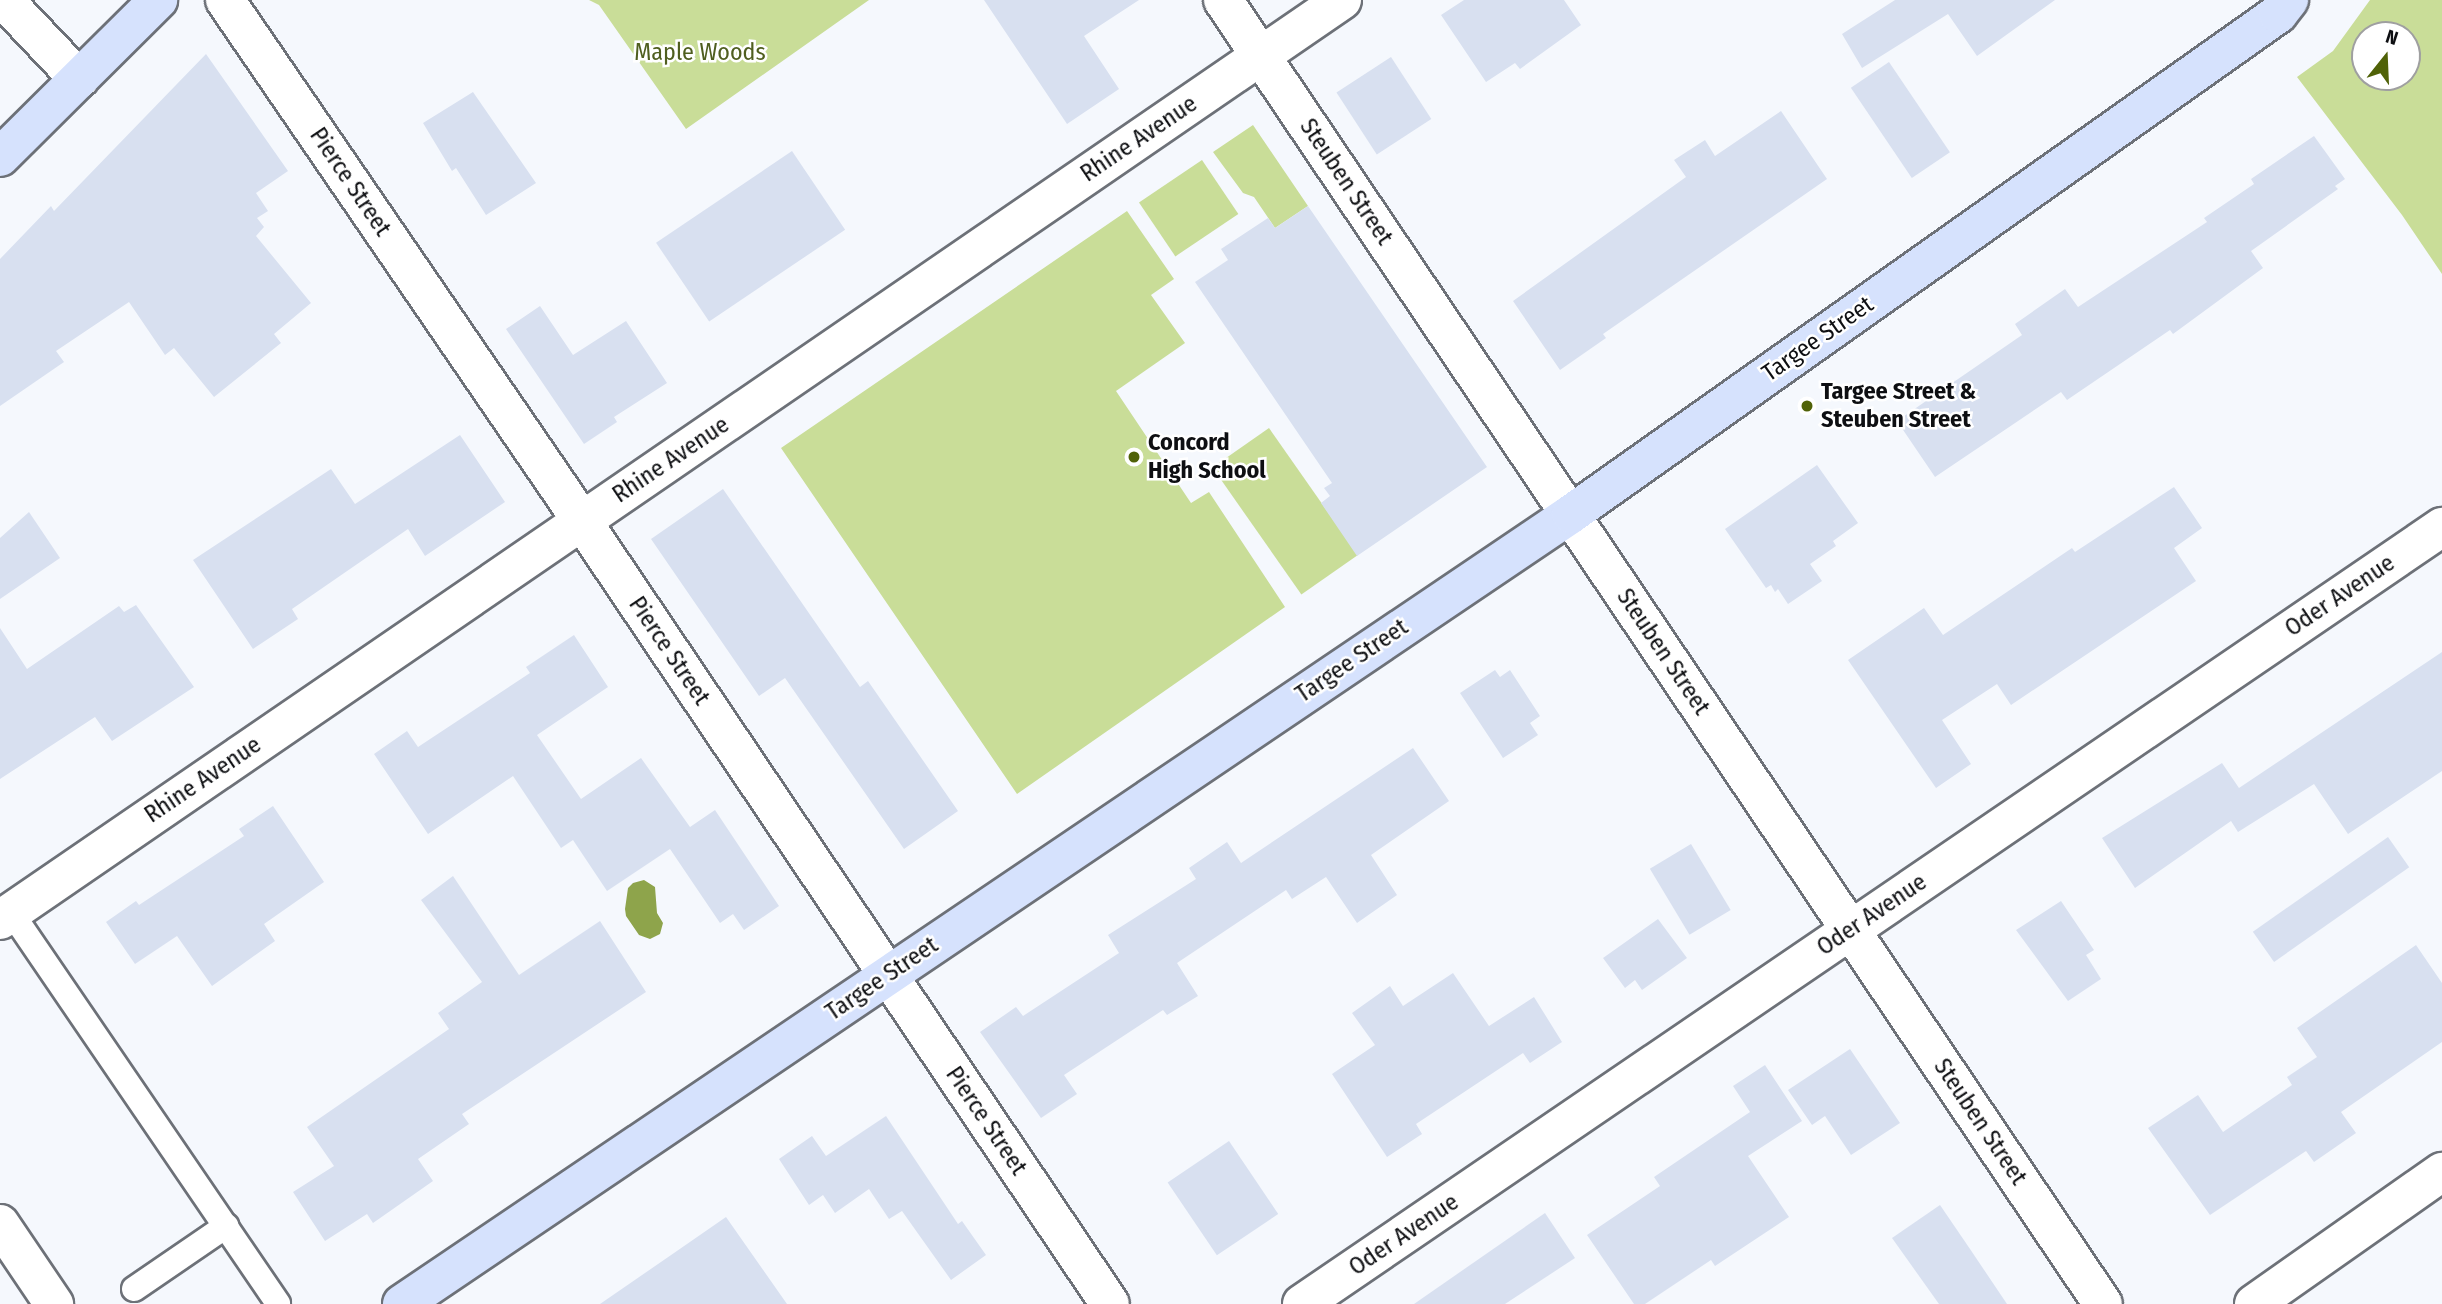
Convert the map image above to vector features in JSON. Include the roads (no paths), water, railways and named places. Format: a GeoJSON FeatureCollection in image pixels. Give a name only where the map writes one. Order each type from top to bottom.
{"type":"FeatureCollection","features":[{"type":"Feature","properties":{"kind":"main road"},"geometry":{"type":"LineString","coordinates":[[0,156],[158,0]]}},
{"type":"Feature","properties":{"kind":"main road","name":"Targee Street"},"geometry":{"type":"LineString","coordinates":[[402,1304],[1571,514],[2278,14],[2288,0]]}},
{"type":"Feature","properties":{"kind":"street"},"geometry":{"type":"LineString","coordinates":[[4,0],[79,79]]}},
{"type":"Feature","properties":{"kind":"street","name":"Pierce Street"},"geometry":{"type":"LineString","coordinates":[[225,0],[582,521],[1110,1304]]}},
{"type":"Feature","properties":{"kind":"street","name":"Steuben Street"},"geometry":{"type":"LineString","coordinates":[[1223,0],[2104,1304]]}},
{"type":"Feature","properties":{"kind":"street","name":"Rhine Avenue"},"geometry":{"type":"LineString","coordinates":[[6,916],[1342,0]]}},
{"type":"Feature","properties":{"kind":"street","name":"Oder Avenue"},"geometry":{"type":"LineString","coordinates":[[1302,1304],[2442,527]]}},
{"type":"Feature","properties":{"kind":"street"},"geometry":{"type":"LineString","coordinates":[[2254,1304],[2442,1172]]}},
{"type":"Feature","properties":{"kind":"street"},"geometry":{"type":"LineString","coordinates":[[0,1224],[54,1304]]}},
{"type":"Feature","properties":{"kind":"lane"},"geometry":{"type":"LineString","coordinates":[[6,916],[226,1226],[278,1304]]}},
{"type":"Feature","properties":{"kind":"lane"},"geometry":{"type":"LineString","coordinates":[[134,1289],[226,1226]]}},
{"type":"Feature","properties":{"kind":"place","name":"Targee Street & Steuben Street"},"geometry":{"type":"Point","coordinates":[1807,406]}},
{"type":"Feature","properties":{"kind":"place","name":"Concord High School"},"geometry":{"type":"Point","coordinates":[1134,457]}},
{"type":"Feature","properties":{"kind":"park label","name":"Maple Woods"},"geometry":{"type":"Point","coordinates":[700,53]}}]}
